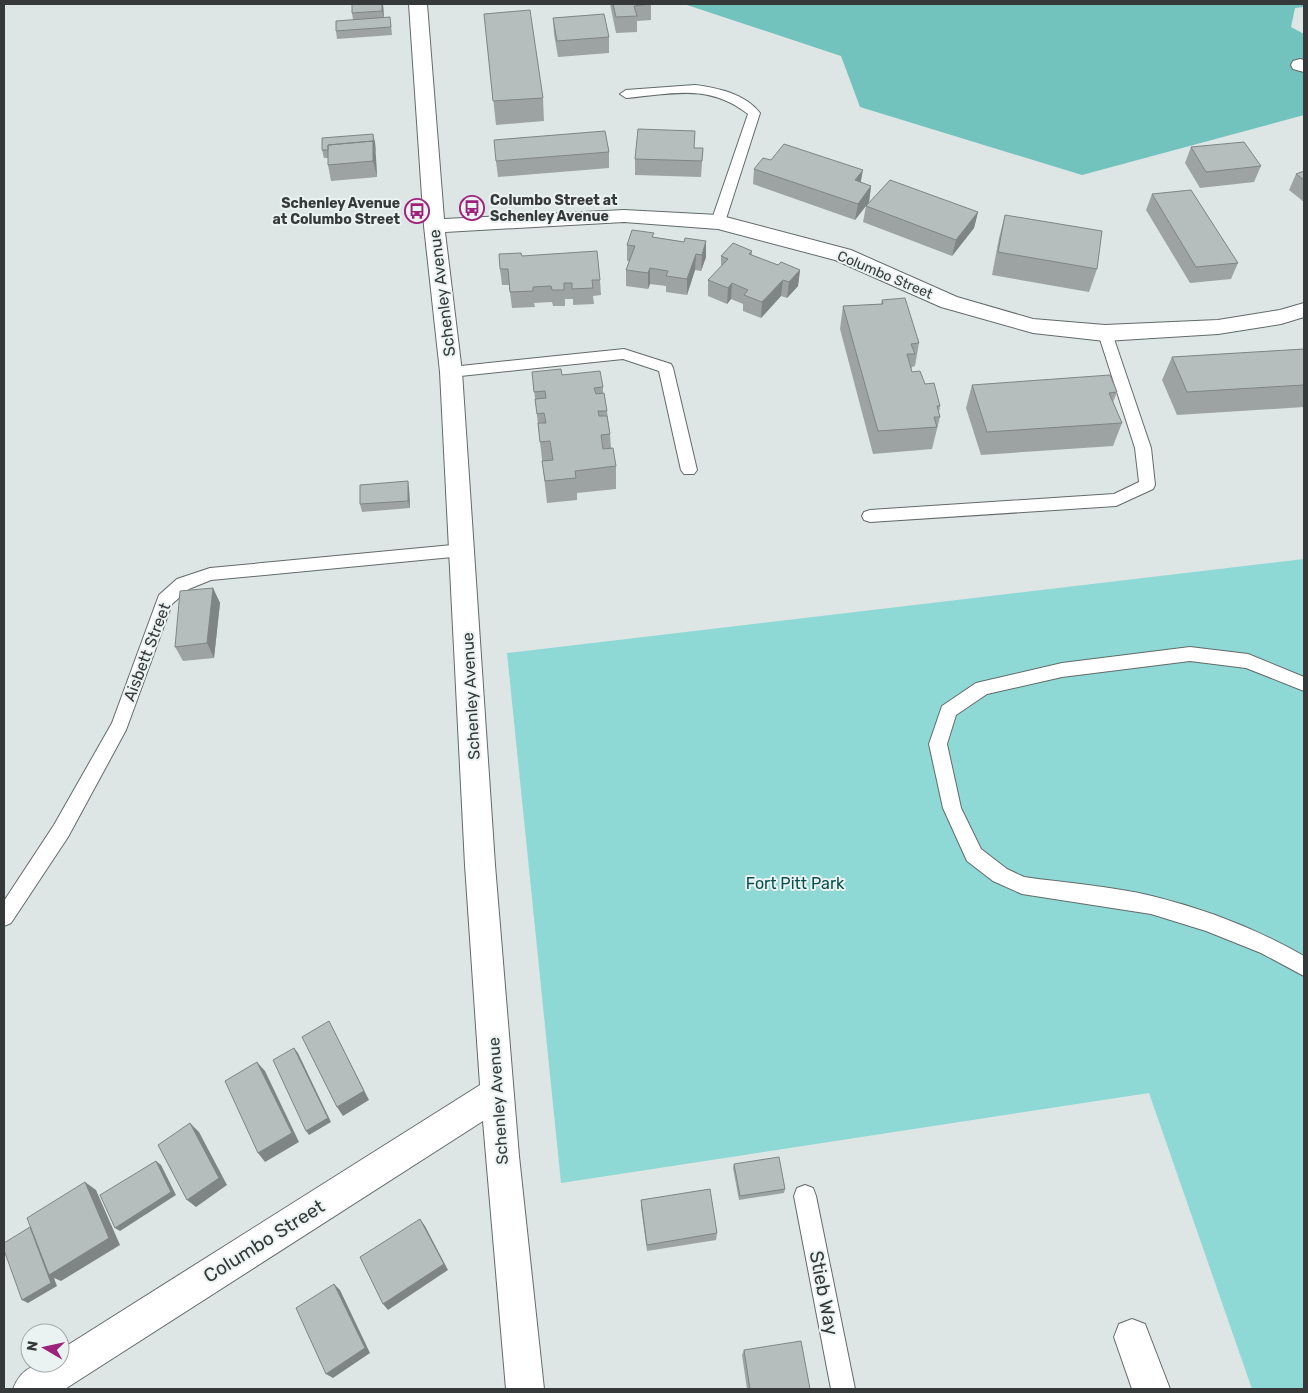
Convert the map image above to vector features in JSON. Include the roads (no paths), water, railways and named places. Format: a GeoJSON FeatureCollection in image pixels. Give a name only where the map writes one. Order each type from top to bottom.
{"type":"FeatureCollection","features":[{"type":"Feature","properties":{"kind":"street","name":"Schenley Avenue"},"geometry":{"type":"LineString","coordinates":[[418,4],[434,226],[451,372],[463,550],[480,865],[497,1094],[525,1389]]}},
{"type":"Feature","properties":{"kind":"street","name":"Columbo Street"},"geometry":{"type":"LineString","coordinates":[[434,226],[624,216],[718,222],[843,255],[949,302],[1033,326],[1105,334],[1218,327],[1281,317],[1304,310]]}},
{"type":"Feature","properties":{"kind":"street","name":"Columbo Street"},"geometry":{"type":"LineString","coordinates":[[32,1389],[497,1094]]}},
{"type":"Feature","properties":{"kind":"street"},"geometry":{"type":"LineString","coordinates":[[1132,1337],[1151,1389]]}},
{"type":"Feature","properties":{"kind":"lane"},"geometry":{"type":"LineString","coordinates":[[626,94],[695,89],[716,92],[734,98],[754,113],[718,222]]}},
{"type":"Feature","properties":{"kind":"lane"},"geometry":{"type":"LineString","coordinates":[[870,516],[1116,500],[1147,485],[1143,448],[1105,334]]}},
{"type":"Feature","properties":{"kind":"lane"},"geometry":{"type":"LineString","coordinates":[[451,372],[624,354],[666,368],[689,470]]}},
{"type":"Feature","properties":{"kind":"lane","name":"Aisbett Street"},"geometry":{"type":"LineString","coordinates":[[4,917],[62,831],[120,725],[162,606],[176,589],[191,580],[210,574],[463,550]]}},
{"type":"Feature","properties":{"kind":"lane"},"geometry":{"type":"LineString","coordinates":[[1304,684],[1248,661],[1190,654],[1062,670],[982,688],[948,710],[938,744],[952,808],[974,855],[1000,875],[1022,885],[1150,905],[1198,919],[1268,946],[1304,967]]}},
{"type":"Feature","properties":{"kind":"lane","name":"Stieb Way"},"geometry":{"type":"LineString","coordinates":[[805,1196],[843,1389]]}},
{"type":"Feature","properties":{"kind":"place","name":"Columbo Street at Schenley Avenue"},"geometry":{"type":"Point","coordinates":[472,208]}},
{"type":"Feature","properties":{"kind":"place","name":"Schenley Avenue at Columbo Street"},"geometry":{"type":"Point","coordinates":[417,211]}},
{"type":"Feature","properties":{"kind":"park label","name":"Fort Pitt Park"},"geometry":{"type":"Point","coordinates":[795,883]}}]}
